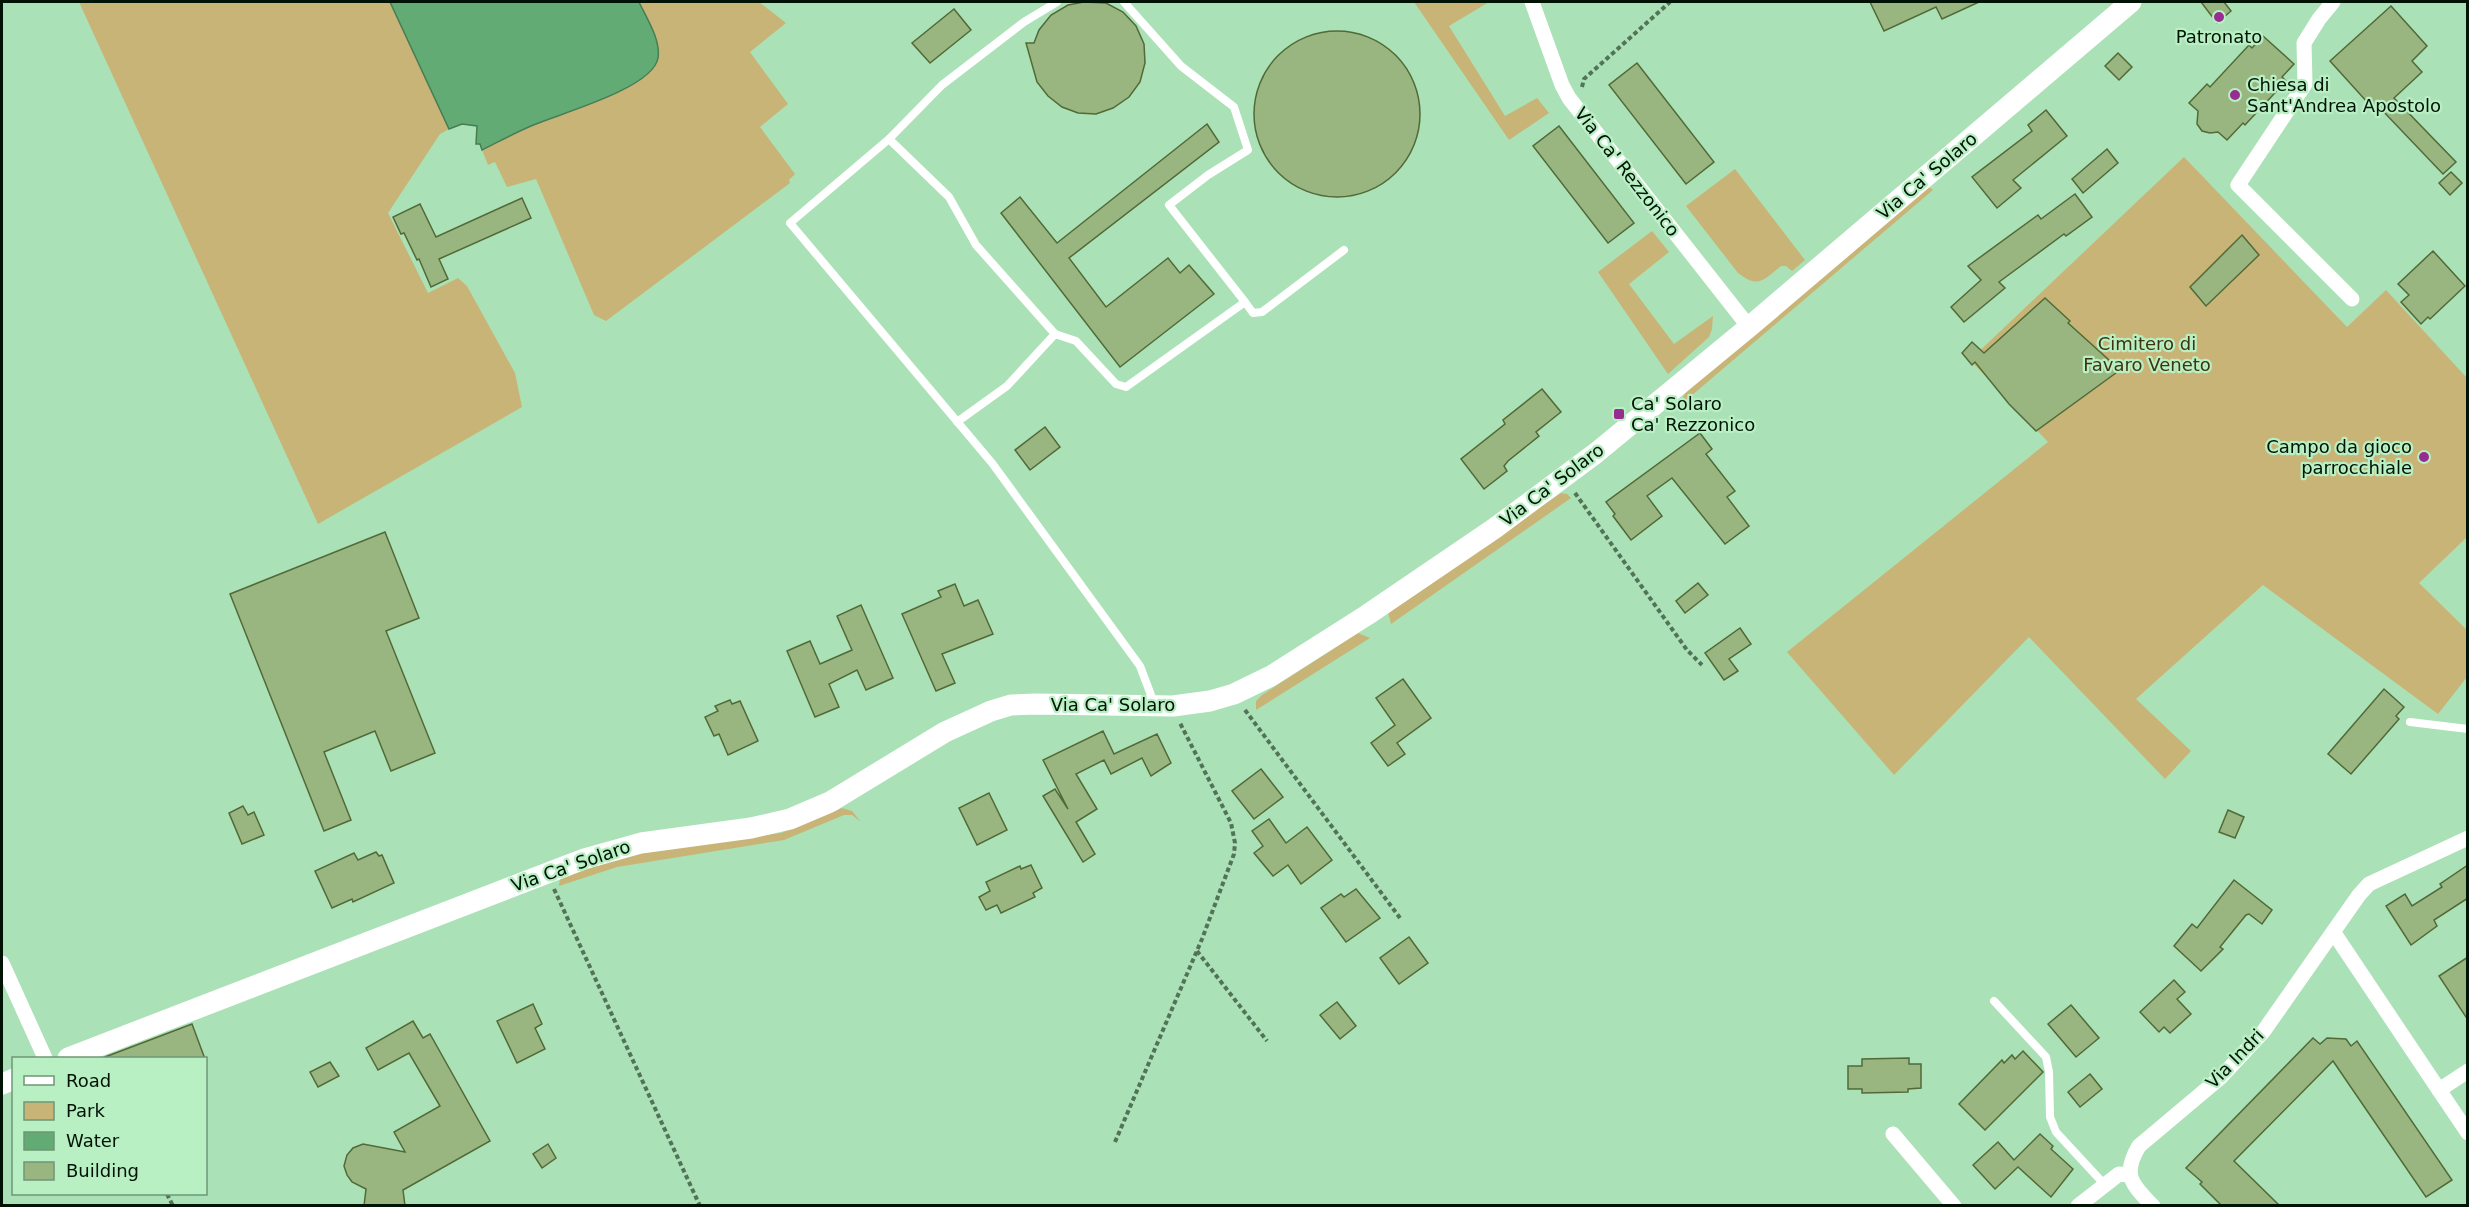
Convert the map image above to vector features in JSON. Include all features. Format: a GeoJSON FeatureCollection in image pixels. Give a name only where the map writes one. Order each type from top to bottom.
{"type":"FeatureCollection","features":[{"type":"Feature","properties":{"kind":"street","name":"Via Ca' Rezzonico"},"geometry":{"type":"LineString","coordinates":[[1532,2],[1562,85],[1569,98],[1749,327]]}},
{"type":"Feature","properties":{"kind":"street","name":"Via Ca' Solaro"},"geometry":{"type":"LineString","coordinates":[[73,1057],[584,859],[641,843],[751,828],[790,819],[830,802],[945,732],[991,711],[1011,705],[1036,704],[1164,707],[1210,701],[1234,694],[1271,676],[1367,615],[1564,478],[1749,327],[2131,2]]}},
{"type":"Feature","properties":{"kind":"street"},"geometry":{"type":"LineString","coordinates":[[2333,2],[2304,43],[2305,84],[2238,185],[2352,299]]}},
{"type":"Feature","properties":{"kind":"street","name":"Via Indri"},"geometry":{"type":"LineString","coordinates":[[2129,1175],[2130,1160],[2139,1146],[2221,1077],[2242,1056],[2282,1008],[2359,895],[2369,884],[2468,838]]}},
{"type":"Feature","properties":{"kind":"street"},"geometry":{"type":"LineString","coordinates":[[2334,933],[2468,1133]]}},
{"type":"Feature","properties":{"kind":"street"},"geometry":{"type":"LineString","coordinates":[[2,963],[44,1057]]}},
{"type":"Feature","properties":{"kind":"street"},"geometry":{"type":"LineString","coordinates":[[2439,1090],[2468,1071]]}},
{"type":"Feature","properties":{"kind":"street"},"geometry":{"type":"LineString","coordinates":[[1893,1134],[1954,1206]]}},
{"type":"Feature","properties":{"kind":"street"},"geometry":{"type":"LineString","coordinates":[[2078,1206],[2119,1174],[2129,1175],[2135,1188],[2153,1206]]}},
{"type":"Feature","properties":{"kind":"lane"},"geometry":{"type":"LineString","coordinates":[[1057,2],[1024,22],[942,85],[889,139],[790,223],[992,463],[1140,666],[1151,692],[1164,707]]}},
{"type":"Feature","properties":{"kind":"lane"},"geometry":{"type":"LineString","coordinates":[[1124,2],[1180,66],[1234,107],[1248,150],[1208,175],[1169,205],[1253,313],[1262,312],[1344,250]]}},
{"type":"Feature","properties":{"kind":"lane"},"geometry":{"type":"LineString","coordinates":[[889,139],[949,197],[976,245],[1055,334],[1076,341],[1116,384],[1126,387],[1245,302]]}},
{"type":"Feature","properties":{"kind":"lane"},"geometry":{"type":"LineString","coordinates":[[957,422],[1007,386],[1055,334]]}},
{"type":"Feature","properties":{"kind":"lane"},"geometry":{"type":"LineString","coordinates":[[2410,722],[2468,729]]}},
{"type":"Feature","properties":{"kind":"lane"},"geometry":{"type":"LineString","coordinates":[[1994,1001],[2046,1057],[2049,1072],[2050,1118],[2056,1132],[2105,1185]]}},
{"type":"Feature","properties":{"kind":"path"},"geometry":{"type":"LineString","coordinates":[[1581,89],[1584,79],[1670,2]]}},
{"type":"Feature","properties":{"kind":"path"},"geometry":{"type":"LineString","coordinates":[[1564,478],[1687,650],[1702,665]]}},
{"type":"Feature","properties":{"kind":"path"},"geometry":{"type":"LineString","coordinates":[[1234,694],[1400,918]]}},
{"type":"Feature","properties":{"kind":"path"},"geometry":{"type":"LineString","coordinates":[[1115,1142],[1197,951],[1234,854],[1235,843],[1231,823],[1164,707]]}},
{"type":"Feature","properties":{"kind":"path"},"geometry":{"type":"LineString","coordinates":[[546,872],[700,1206]]}},
{"type":"Feature","properties":{"kind":"path"},"geometry":{"type":"LineString","coordinates":[[1197,951],[1267,1041]]}},
{"type":"Feature","properties":{"kind":"green space"},"geometry":{"type":"Polygon","coordinates":[[[79,2],[390,2],[449,129],[440,134],[388,213],[428,293],[458,278],[467,286],[515,373],[522,407],[318,524],[79,2]]]}},
{"type":"Feature","properties":{"kind":"green space"},"geometry":{"type":"Polygon","coordinates":[[[639,2],[759,2],[786,23],[750,52],[788,104],[760,127],[795,174],[789,180],[790,183],[606,321],[594,315],[536,179],[507,187],[495,162],[488,165],[482,150],[538,123],[611,94],[652,70],[657,42],[639,2]]]}},
{"type":"Feature","properties":{"kind":"green space"},"geometry":{"type":"Polygon","coordinates":[[[1414,2],[1489,2],[1449,26],[1505,116],[1537,98],[1549,113],[1509,140],[1414,2]]]}},
{"type":"Feature","properties":{"kind":"green space","name":"Cimitero di Favaro Veneto"},"geometry":{"type":"Polygon","coordinates":[[[2184,157],[2347,327],[2386,290],[2467,378],[2467,537],[2419,583],[2467,630],[2467,677],[2438,714],[2263,585],[2136,699],[2191,751],[2165,779],[2029,637],[1894,775],[1787,652],[2048,442],[1970,360],[2184,157]]]}},
{"type":"Feature","properties":{"kind":"green space"},"geometry":{"type":"Polygon","coordinates":[[[1735,169],[1805,260],[1792,271],[1786,266],[1781,266],[1761,281],[1756,282],[1745,278],[1738,273],[1686,206],[1735,169]]]}},
{"type":"Feature","properties":{"kind":"green space"},"geometry":{"type":"Polygon","coordinates":[[[1928,186],[1933,190],[1684,402],[1683,397],[1686,392],[1928,186]]]}},
{"type":"Feature","properties":{"kind":"green space"},"geometry":{"type":"Polygon","coordinates":[[[1652,231],[1669,252],[1629,284],[1674,344],[1713,316],[1709,337],[1668,374],[1598,272],[1652,231]]]}},
{"type":"Feature","properties":{"kind":"green space"},"geometry":{"type":"Polygon","coordinates":[[[1561,493],[1571,498],[1391,624],[1388,612],[1561,493]]]}},
{"type":"Feature","properties":{"kind":"green space"},"geometry":{"type":"Polygon","coordinates":[[[1358,633],[1370,638],[1256,710],[1256,701],[1262,695],[1358,633]]]}},
{"type":"Feature","properties":{"kind":"green space"},"geometry":{"type":"Polygon","coordinates":[[[842,808],[852,811],[861,822],[852,815],[844,815],[784,840],[617,867],[559,886],[560,878],[563,876],[643,852],[781,833],[842,808]]]}},
{"type":"Feature","properties":{"kind":"water"},"geometry":{"type":"Polygon","coordinates":[[[390,2],[639,2],[655,36],[658,58],[652,69],[624,89],[529,127],[482,150],[480,144],[476,144],[477,126],[462,124],[449,129],[390,2]]]}},
{"type":"Feature","properties":{"kind":"building"},"geometry":{"type":"Polygon","coordinates":[[[1084,2],[1106,3],[1123,12],[1136,26],[1144,44],[1145,63],[1140,82],[1129,97],[1113,108],[1096,114],[1078,113],[1062,107],[1048,96],[1037,82],[1026,43],[1034,43],[1039,30],[1051,15],[1068,5],[1084,2]]]}},
{"type":"Feature","properties":{"kind":"building"},"geometry":{"type":"Polygon","coordinates":[[[1870,2],[1979,2],[1942,19],[1936,7],[1884,31],[1870,2]]]}},
{"type":"Feature","properties":{"kind":"building","name":"Patronato"},"geometry":{"type":"Polygon","coordinates":[[[2201,2],[2224,2],[2231,11],[2217,23],[2201,2]]]}},
{"type":"Feature","properties":{"kind":"building"},"geometry":{"type":"Polygon","coordinates":[[[2391,6],[2427,46],[2412,61],[2422,72],[2394,98],[2456,162],[2443,174],[2381,109],[2377,113],[2330,61],[2391,6]]]}},
{"type":"Feature","properties":{"kind":"building"},"geometry":{"type":"Polygon","coordinates":[[[954,9],[971,30],[930,63],[912,43],[954,9]]]}},
{"type":"Feature","properties":{"kind":"building"},"geometry":{"type":"Polygon","coordinates":[[[1337,31],[1369,38],[1383,45],[1395,56],[1406,68],[1413,82],[1420,114],[1413,146],[1406,160],[1395,172],[1383,183],[1369,190],[1337,197],[1305,190],[1291,183],[1279,172],[1268,160],[1261,146],[1254,114],[1261,82],[1268,68],[1279,56],[1291,45],[1305,38],[1337,31]]]}},
{"type":"Feature","properties":{"kind":"building","name":"Chiesa di Sant'Andrea Apostolo"},"geometry":{"type":"Polygon","coordinates":[[[2263,36],[2294,64],[2282,77],[2286,81],[2245,125],[2243,123],[2227,140],[2218,132],[2202,131],[2197,124],[2198,111],[2189,103],[2207,84],[2210,87],[2249,45],[2252,48],[2263,36]]]}},
{"type":"Feature","properties":{"kind":"building"},"geometry":{"type":"Polygon","coordinates":[[[2118,53],[2132,67],[2119,80],[2105,66],[2118,53]]]}},
{"type":"Feature","properties":{"kind":"building"},"geometry":{"type":"Polygon","coordinates":[[[1637,63],[1714,162],[1686,184],[1609,85],[1637,63]]]}},
{"type":"Feature","properties":{"kind":"building"},"geometry":{"type":"Polygon","coordinates":[[[2046,110],[2067,136],[2013,180],[2021,188],[1997,208],[1972,177],[2032,131],[2028,125],[2046,110]]]}},
{"type":"Feature","properties":{"kind":"building"},"geometry":{"type":"Polygon","coordinates":[[[1207,124],[1219,142],[1069,258],[1106,307],[1168,258],[1180,273],[1189,265],[1214,294],[1120,367],[1001,213],[1020,197],[1057,243],[1207,124]]]}},
{"type":"Feature","properties":{"kind":"building"},"geometry":{"type":"Polygon","coordinates":[[[1559,126],[1634,223],[1608,243],[1533,146],[1559,126]]]}},
{"type":"Feature","properties":{"kind":"building"},"geometry":{"type":"Polygon","coordinates":[[[2107,149],[2118,163],[2083,193],[2072,179],[2107,149]]]}},
{"type":"Feature","properties":{"kind":"building"},"geometry":{"type":"Polygon","coordinates":[[[2451,172],[2462,183],[2450,195],[2439,183],[2451,172]]]}},
{"type":"Feature","properties":{"kind":"building"},"geometry":{"type":"Polygon","coordinates":[[[2075,194],[2092,217],[2066,236],[2064,234],[1999,282],[2005,288],[1964,322],[1951,307],[1981,280],[1968,266],[2038,215],[2041,219],[2075,194]]]}},
{"type":"Feature","properties":{"kind":"building"},"geometry":{"type":"Polygon","coordinates":[[[522,198],[531,218],[439,259],[448,279],[431,287],[419,259],[417,260],[404,233],[401,234],[393,217],[420,204],[436,237],[522,198]]]}},
{"type":"Feature","properties":{"kind":"building"},"geometry":{"type":"Polygon","coordinates":[[[2242,235],[2259,255],[2206,306],[2190,287],[2242,235]]]}},
{"type":"Feature","properties":{"kind":"building"},"geometry":{"type":"Polygon","coordinates":[[[2433,251],[2465,286],[2430,319],[2428,317],[2421,324],[2401,302],[2409,295],[2398,284],[2433,251]]]}},
{"type":"Feature","properties":{"kind":"building"},"geometry":{"type":"Polygon","coordinates":[[[2045,298],[2070,321],[2068,323],[2120,370],[2036,431],[2009,404],[1975,362],[1972,365],[1962,353],[1972,342],[1984,353],[2045,298]]]}},
{"type":"Feature","properties":{"kind":"building"},"geometry":{"type":"Polygon","coordinates":[[[1542,389],[1561,412],[1536,432],[1539,436],[1508,461],[1504,466],[1507,471],[1484,489],[1461,459],[1505,424],[1503,420],[1542,389]]]}},
{"type":"Feature","properties":{"kind":"building"},"geometry":{"type":"Polygon","coordinates":[[[1045,427],[1060,447],[1030,470],[1015,450],[1045,427]]]}},
{"type":"Feature","properties":{"kind":"building"},"geometry":{"type":"Polygon","coordinates":[[[1700,433],[1712,449],[1706,454],[1735,491],[1727,497],[1749,526],[1725,544],[1672,478],[1647,496],[1662,516],[1631,540],[1613,516],[1615,514],[1606,502],[1700,433]]]}},
{"type":"Feature","properties":{"kind":"building"},"geometry":{"type":"Polygon","coordinates":[[[385,532],[419,618],[386,631],[435,753],[391,771],[375,731],[324,752],[351,820],[324,831],[230,594],[385,532]]]}},
{"type":"Feature","properties":{"kind":"building"},"geometry":{"type":"Polygon","coordinates":[[[1698,583],[1708,595],[1685,613],[1676,601],[1698,583]]]}},
{"type":"Feature","properties":{"kind":"building"},"geometry":{"type":"Polygon","coordinates":[[[955,584],[964,606],[978,600],[993,634],[942,654],[955,683],[936,691],[902,614],[941,597],[938,591],[955,584]]]}},
{"type":"Feature","properties":{"kind":"building"},"geometry":{"type":"Polygon","coordinates":[[[861,605],[893,678],[866,690],[857,670],[829,684],[839,707],[815,717],[787,651],[810,641],[820,664],[852,650],[837,616],[861,605]]]}},
{"type":"Feature","properties":{"kind":"building"},"geometry":{"type":"Polygon","coordinates":[[[1740,628],[1751,644],[1729,659],[1738,671],[1724,680],[1705,653],[1740,628]]]}},
{"type":"Feature","properties":{"kind":"building"},"geometry":{"type":"Polygon","coordinates":[[[1403,679],[1431,718],[1397,743],[1405,754],[1388,766],[1371,743],[1395,725],[1376,698],[1403,679]]]}},
{"type":"Feature","properties":{"kind":"building"},"geometry":{"type":"Polygon","coordinates":[[[2384,689],[2404,707],[2396,716],[2399,719],[2351,774],[2328,754],[2384,689]]]}},
{"type":"Feature","properties":{"kind":"building"},"geometry":{"type":"Polygon","coordinates":[[[730,700],[732,704],[740,701],[758,741],[728,755],[719,734],[714,736],[705,717],[718,711],[715,706],[730,700]]]}},
{"type":"Feature","properties":{"kind":"building"},"geometry":{"type":"Polygon","coordinates":[[[1103,731],[1114,754],[1157,734],[1171,763],[1151,776],[1142,758],[1111,774],[1104,760],[1076,774],[1097,809],[1076,822],[1095,854],[1083,862],[1043,796],[1055,789],[1068,809],[1043,760],[1103,731]]]}},
{"type":"Feature","properties":{"kind":"building"},"geometry":{"type":"Polygon","coordinates":[[[1261,769],[1283,797],[1254,819],[1232,791],[1261,769]]]}},
{"type":"Feature","properties":{"kind":"building"},"geometry":{"type":"Polygon","coordinates":[[[989,793],[1007,830],[977,845],[959,808],[989,793]]]}},
{"type":"Feature","properties":{"kind":"building"},"geometry":{"type":"Polygon","coordinates":[[[243,806],[248,815],[254,812],[264,835],[242,844],[229,813],[243,806]]]}},
{"type":"Feature","properties":{"kind":"building"},"geometry":{"type":"Polygon","coordinates":[[[2228,810],[2244,817],[2235,838],[2219,832],[2228,810]]]}},
{"type":"Feature","properties":{"kind":"building"},"geometry":{"type":"Polygon","coordinates":[[[1269,819],[1286,843],[1307,827],[1332,860],[1301,884],[1288,865],[1273,876],[1254,853],[1263,846],[1252,831],[1269,819]]]}},
{"type":"Feature","properties":{"kind":"building"},"geometry":{"type":"Polygon","coordinates":[[[376,852],[379,856],[382,855],[394,883],[353,902],[352,899],[332,908],[315,871],[354,853],[358,860],[376,852]]]}},
{"type":"Feature","properties":{"kind":"building"},"geometry":{"type":"Polygon","coordinates":[[[1031,865],[1042,888],[1033,893],[1035,897],[1001,913],[997,905],[986,910],[979,897],[990,891],[986,882],[1020,866],[1021,869],[1031,865]]]}},
{"type":"Feature","properties":{"kind":"building"},"geometry":{"type":"Polygon","coordinates":[[[2468,865],[2468,898],[2434,920],[2437,926],[2411,945],[2386,906],[2405,894],[2412,906],[2442,887],[2440,884],[2468,865]]]}},
{"type":"Feature","properties":{"kind":"building"},"geometry":{"type":"Polygon","coordinates":[[[2234,880],[2272,910],[2262,924],[2249,914],[2246,915],[2220,947],[2223,949],[2201,971],[2174,946],[2192,924],[2197,928],[2234,880]]]}},
{"type":"Feature","properties":{"kind":"building"},"geometry":{"type":"Polygon","coordinates":[[[1356,889],[1380,918],[1346,942],[1321,908],[1341,894],[1344,897],[1356,889]]]}},
{"type":"Feature","properties":{"kind":"building"},"geometry":{"type":"Polygon","coordinates":[[[1409,937],[1428,963],[1399,984],[1380,958],[1409,937]]]}},
{"type":"Feature","properties":{"kind":"building"},"geometry":{"type":"Polygon","coordinates":[[[2468,957],[2468,1020],[2439,976],[2468,957]]]}},
{"type":"Feature","properties":{"kind":"building"},"geometry":{"type":"Polygon","coordinates":[[[2174,980],[2185,992],[2177,999],[2191,1014],[2170,1033],[2164,1027],[2159,1032],[2140,1012],[2174,980]]]}},
{"type":"Feature","properties":{"kind":"building"},"geometry":{"type":"Polygon","coordinates":[[[1337,1002],[1356,1026],[1340,1039],[1320,1015],[1337,1002]]]}},
{"type":"Feature","properties":{"kind":"building"},"geometry":{"type":"Polygon","coordinates":[[[533,1004],[542,1024],[535,1028],[545,1049],[517,1063],[497,1021],[533,1004]]]}},
{"type":"Feature","properties":{"kind":"building"},"geometry":{"type":"Polygon","coordinates":[[[2071,1005],[2099,1038],[2076,1057],[2048,1024],[2071,1005]]]}},
{"type":"Feature","properties":{"kind":"building"},"geometry":{"type":"Polygon","coordinates":[[[413,1021],[423,1038],[430,1034],[490,1141],[403,1190],[405,1206],[364,1206],[366,1189],[352,1182],[347,1175],[344,1166],[347,1155],[353,1148],[363,1144],[405,1152],[394,1132],[440,1106],[409,1053],[378,1070],[366,1048],[413,1021]]]}},
{"type":"Feature","properties":{"kind":"building"},"geometry":{"type":"Polygon","coordinates":[[[192,1024],[204,1057],[105,1057],[192,1024]]]}},
{"type":"Feature","properties":{"kind":"building"},"geometry":{"type":"Polygon","coordinates":[[[2313,1038],[2320,1044],[2327,1038],[2346,1039],[2351,1046],[2357,1041],[2452,1180],[2426,1197],[2333,1061],[2234,1161],[2280,1206],[2222,1206],[2200,1184],[2202,1182],[2186,1168],[2313,1038]]]}},
{"type":"Feature","properties":{"kind":"building"},"geometry":{"type":"Polygon","coordinates":[[[2023,1051],[2043,1072],[1985,1130],[1959,1104],[2002,1060],[2004,1063],[2012,1055],[2015,1059],[2023,1051]]]}},
{"type":"Feature","properties":{"kind":"building"},"geometry":{"type":"Polygon","coordinates":[[[1909,1058],[1909,1064],[1921,1064],[1921,1088],[1908,1089],[1908,1092],[1862,1093],[1862,1089],[1848,1089],[1848,1066],[1862,1066],[1862,1059],[1909,1058]]]}},
{"type":"Feature","properties":{"kind":"building"},"geometry":{"type":"Polygon","coordinates":[[[330,1062],[339,1076],[318,1087],[310,1072],[330,1062]]]}},
{"type":"Feature","properties":{"kind":"building"},"geometry":{"type":"Polygon","coordinates":[[[2090,1074],[2102,1089],[2080,1107],[2068,1092],[2090,1074]]]}},
{"type":"Feature","properties":{"kind":"building"},"geometry":{"type":"Polygon","coordinates":[[[2040,1134],[2053,1146],[2051,1149],[2073,1169],[2051,1197],[2018,1167],[1995,1189],[1973,1165],[1998,1142],[2014,1160],[2040,1134]]]}},
{"type":"Feature","properties":{"kind":"building"},"geometry":{"type":"Polygon","coordinates":[[[548,1144],[556,1158],[542,1168],[533,1154],[548,1144]]]}},
{"type":"Feature","properties":{"kind":"place","name":"Patronato"},"geometry":{"type":"Point","coordinates":[2219,17]}},
{"type":"Feature","properties":{"kind":"place","name":"Chiesa di Sant'Andrea Apostolo"},"geometry":{"type":"Point","coordinates":[2235,95]}},
{"type":"Feature","properties":{"kind":"place","name":"Ca' Solaro Ca' Rezzonico"},"geometry":{"type":"Point","coordinates":[1619,414]}},
{"type":"Feature","properties":{"kind":"place","name":"Campo da gioco parrocchiale"},"geometry":{"type":"Point","coordinates":[2424,457]}}]}
